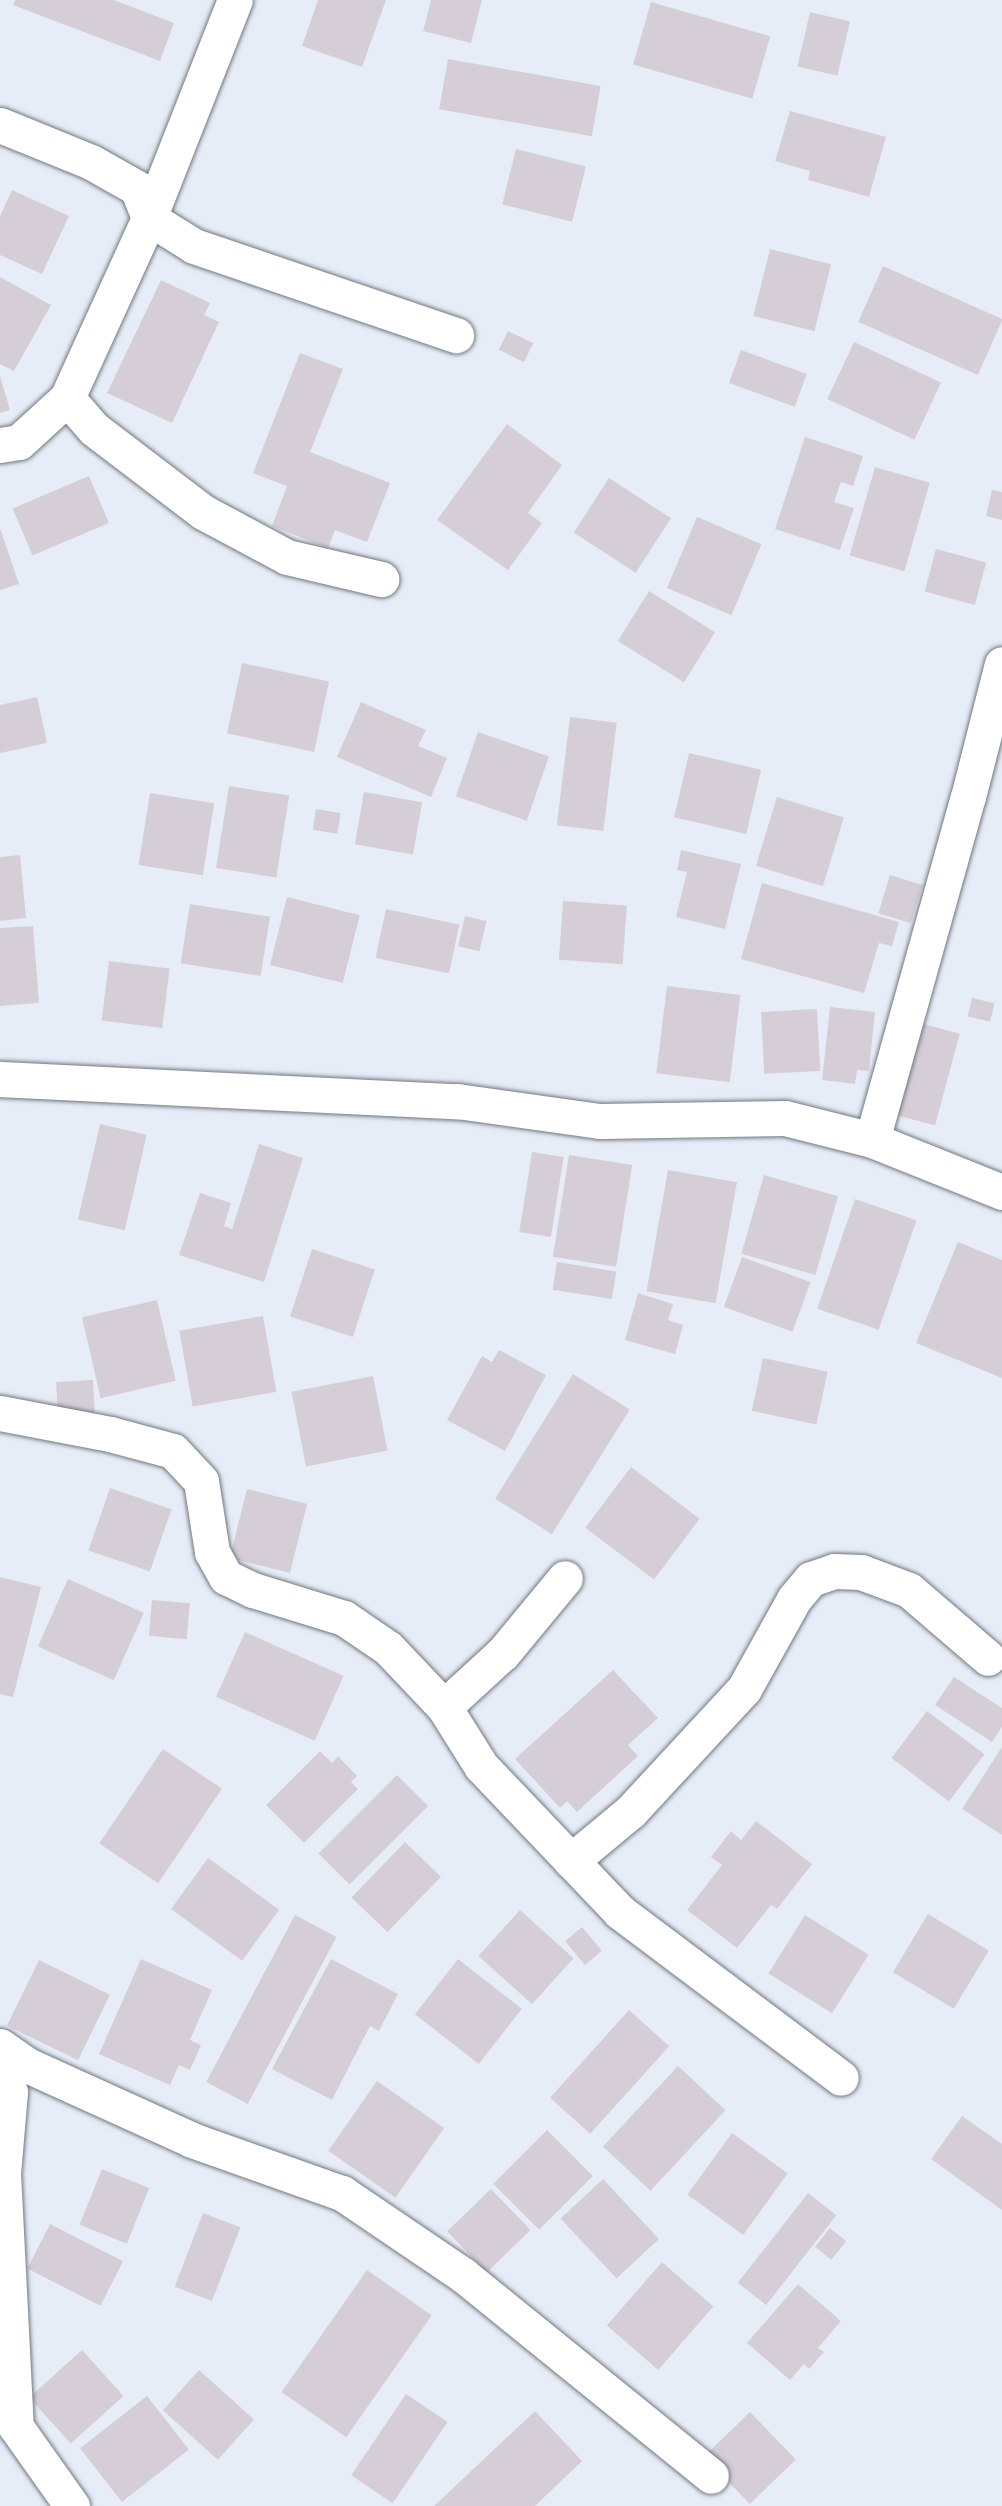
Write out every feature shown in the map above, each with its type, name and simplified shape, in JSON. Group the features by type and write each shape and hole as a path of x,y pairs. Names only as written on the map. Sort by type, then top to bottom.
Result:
{"street":[{"path":"0,445 19,442 67,398 149,218 235,0"},
{"path":"0,125 91,162 137,188 149,218 194,246 456,335"},
{"path":"67,398 94,429 203,512 287,557 381,579"},
{"path":"872,1140 1002,664"},
{"path":"0,1079 457,1101 600,1121 785,1118 872,1140 1002,1192"},
{"path":"0,1413 110,1434 173,1451 201,1481 212,1552 226,1577 253,1590 344,1618 388,1648 444,1707 481,1766 620,1912 841,2078"},
{"path":"571,1861 631,1811 744,1689 794,1599 811,1579 834,1572 861,1572 909,1590 988,1658"},
{"path":"444,1707 503,1653 565,1578"},
{"path":"0,2046 27,2065 192,2140 342,2193 463,2275 712,2476"},
{"path":"0,2067 10,2092 2,2173 16,2427 72,2506"}],"building":[{"path":"15,0 114,0 174,23 160,61 13,5"},
{"path":"318,0 386,0 362,67 302,46"},
{"path":"431,0 482,0 471,43 423,31"},
{"path":"651,2 770,36 752,99 633,64"},
{"path":"810,12 850,21 837,76 797,67"},
{"path":"448,59 601,86 592,136 439,109"},
{"path":"790,111 886,137 869,197 808,180 810,171 775,161"},
{"path":"516,149 586,166 572,222 502,204"},
{"path":"12,190 69,216 42,274 0,255 0,216"},
{"path":"770,249 831,264 814,331 753,316"},
{"path":"883,266 1002,319 978,375 858,322"},
{"path":"0,277 51,305 14,371 0,364"},
{"path":"161,280 210,303 204,315 219,322 172,423 107,393"},
{"path":"508,331 533,343 524,362 499,350"},
{"path":"854,342 941,383 914,440 827,399"},
{"path":"741,350 807,374 795,407 729,383"},
{"path":"300,353 343,369 310,452 390,483 367,542 335,530 328,548 272,526 287,486 253,473"},
{"path":"0,376 10,410 0,413"},
{"path":"507,424 562,465 528,513 542,523 508,570 437,520"},
{"path":"805,437 863,456 853,486 841,482 834,502 854,508 840,550 775,529"},
{"path":"875,467 930,483 904,571 850,555"},
{"path":"89,476 109,523 33,555 13,508"},
{"path":"609,478 671,518 636,573 574,533"},
{"path":"992,490 1002,492 1002,520 986,516"},
{"path":"697,517 761,544 731,615 667,588"},
{"path":"0,528 19,584 0,590"},
{"path":"936,549 986,562 975,605 925,592"},
{"path":"649,591 715,632 684,682 618,641"},
{"path":"242,663 329,682 314,752 227,733"},
{"path":"37,697 47,743 0,753 0,705"},
{"path":"361,702 426,730 418,746 447,758 431,797 337,757"},
{"path":"570,717 617,723 603,831 557,825"},
{"path":"478,732 549,756 527,821 456,796"},
{"path":"689,753 761,770 746,834 674,817"},
{"path":"229,786 289,796 276,878 216,868"},
{"path":"364,792 422,802 413,854 355,844"},
{"path":"150,793 214,803 203,875 139,865"},
{"path":"777,797 844,817 823,886 756,866"},
{"path":"316,809 341,813 337,834 313,830"},
{"path":"681,850 741,864 725,929 676,917 687,872 677,870"},
{"path":"20,855 26,918 0,921 0,857"},
{"path":"890,875 923,885 911,923 878,913"},
{"path":"762,883 899,922 892,946 879,943 864,993 741,959"},
{"path":"287,897 360,915 343,983 270,965"},
{"path":"563,901 627,905 623,964 559,960"},
{"path":"190,904 270,917 261,976 181,963"},
{"path":"386,909 459,925 449,974 376,958"},
{"path":"465,916 486,921 479,951 458,946"},
{"path":"33,926 39,1003 0,1006 0,928"},
{"path":"109,961 170,968 162,1028 102,1021"},
{"path":"667,986 740,995 730,1082 656,1073"},
{"path":"972,998 994,1003 990,1022 968,1017"},
{"path":"830,1007 875,1012 869,1071 857,1070 855,1084 822,1080"},
{"path":"817,1009 820,1071 764,1074 761,1012"},
{"path":"923,1024 960,1034 935,1126 898,1116"},
{"path":"100,1124 147,1135 125,1230 78,1219"},
{"path":"259,1144 303,1158 264,1282 179,1255 200,1193 231,1203 224,1226 232,1229"},
{"path":"532,1152 564,1157 551,1237 519,1232"},
{"path":"569,1155 632,1165 616,1267 553,1257"},
{"path":"668,1170 737,1182 716,1303 647,1291"},
{"path":"764,1175 838,1196 815,1275 741,1254"},
{"path":"855,1199 916,1220 879,1330 817,1309"},
{"path":"958,1242 1002,1260 1002,1378 916,1343"},
{"path":"312,1249 375,1269 353,1337 290,1317"},
{"path":"742,1257 811,1282 792,1332 724,1307"},
{"path":"557,1262 616,1271 612,1299 553,1290"},
{"path":"638,1293 673,1304 668,1320 683,1325 675,1354 625,1340"},
{"path":"157,1300 176,1381 101,1398 82,1317"},
{"path":"263,1316 276,1392 193,1407 179,1331"},
{"path":"499,1350 546,1375 505,1451 447,1420 482,1356 492,1362"},
{"path":"763,1358 828,1372 816,1425 752,1411"},
{"path":"573,1374 630,1410 552,1534 495,1499"},
{"path":"373,1376 388,1451 306,1466 292,1392"},
{"path":"93,1380 95,1414 58,1416 56,1382"},
{"path":"631,1467 700,1519 654,1579 585,1528"},
{"path":"110,1488 171,1509 150,1572 89,1550"},
{"path":"247,1489 307,1504 290,1573 230,1558"},
{"path":"0,1577 41,1587 13,1697 0,1694"},
{"path":"68,1579 144,1613 114,1680 38,1647"},
{"path":"152,1600 190,1603 187,1639 149,1636"},
{"path":"245,1632 344,1676 315,1741 216,1697"},
{"path":"613,1670 658,1718 628,1745 638,1756 577,1812 567,1801 560,1808 515,1759"},
{"path":"954,1677 1002,1708 1002,1727 992,1742 935,1705"},
{"path":"927,1711 985,1754 949,1801 891,1758"},
{"path":"1002,1747 1002,1835 962,1809"},
{"path":"163,1749 222,1789 158,1883 99,1844"},
{"path":"320,1751 332,1763 338,1756 357,1776 351,1782 358,1789 304,1843 266,1805"},
{"path":"397,1775 428,1806 350,1885 319,1853"},
{"path":"756,1821 812,1864 777,1909 771,1905 737,1948 687,1910 722,1865 711,1857 731,1831 741,1840"},
{"path":"405,1842 441,1877 387,1932 352,1897"},
{"path":"208,1858 279,1910 242,1961 171,1909"},
{"path":"520,1910 574,1958 532,2004 479,1956"},
{"path":"928,1914 989,1951 954,2009 893,1972"},
{"path":"295,1915 336,1937 248,2104 206,2082"},
{"path":"805,1915 869,1955 832,2013 768,1974"},
{"path":"582,1927 602,1951 585,1965 565,1941"},
{"path":"141,1959 212,1990 190,2040 201,2045 190,2070 179,2065 170,2085 99,2054"},
{"path":"331,1959 398,1994 379,2031 370,2026 332,2100 272,2069"},
{"path":"458,1959 522,2009 479,2064 415,2014"},
{"path":"39,1960 110,1995 78,2060 7,2026"},
{"path":"629,2010 669,2046 590,2134 550,2098"},
{"path":"678,2066 726,2110 651,2191 603,2146"},
{"path":"377,2081 444,2128 395,2198 328,2151"},
{"path":"962,2116 1002,2144 1002,2210 931,2159"},
{"path":"547,2130 593,2176 539,2230 493,2184"},
{"path":"732,2133 788,2174 743,2235 687,2194"},
{"path":"102,2169 149,2188 127,2244 80,2225"},
{"path":"603,2179 659,2239 617,2279 561,2219"},
{"path":"491,2189 531,2230 487,2272 447,2231"},
{"path":"808,2193 836,2215 766,2305 738,2283"},
{"path":"203,2213 240,2227 212,2301 175,2287"},
{"path":"50,2224 123,2261 100,2306 27,2269"},
{"path":"830,2228 846,2241 831,2260 815,2247"},
{"path":"662,2262 713,2307 658,2370 607,2325"},
{"path":"367,2270 432,2315 346,2437 282,2392"},
{"path":"798,2284 841,2321 818,2348 824,2352 809,2369 804,2364 790,2380 747,2343"},
{"path":"82,2350 123,2396 71,2444 29,2398"},
{"path":"199,2370 254,2420 218,2460 163,2410"},
{"path":"406,2394 447,2422 393,2503 351,2475"},
{"path":"147,2396 189,2450 122,2502 80,2448"},
{"path":"535,2411 582,2461 535,2506 434,2506"},
{"path":"750,2412 796,2459 750,2504 704,2456"}]}
